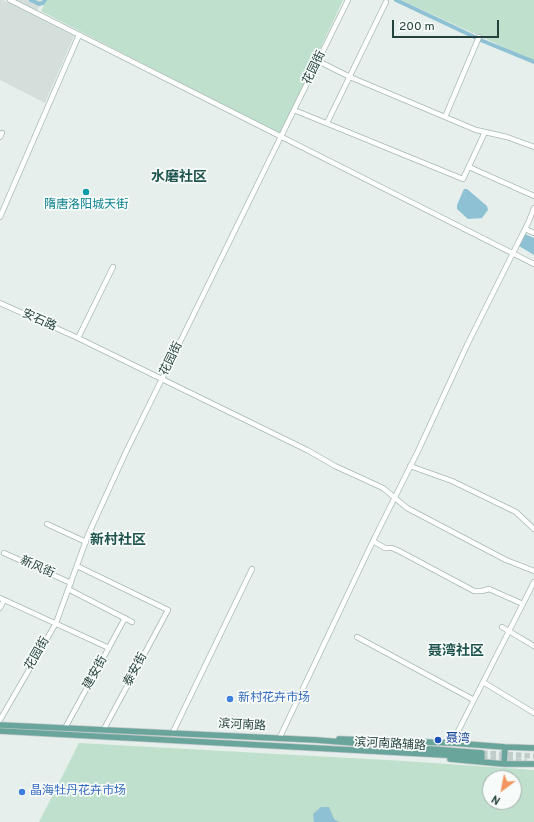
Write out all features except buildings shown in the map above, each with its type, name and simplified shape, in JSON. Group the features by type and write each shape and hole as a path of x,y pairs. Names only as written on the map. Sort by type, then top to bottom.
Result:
{"main road":[{"name":"滨河南路","path":"0,725 316,740 482,755 316,749 0,731"},
{"path":"144,732 144,739"},
{"name":"滨河南路辅路","path":"316,740 350,739 534,748"},
{"path":"504,764 505,747"},
{"name":"滨河南路辅路","path":"316,749 350,754 504,764 534,764"}],"street":[{"path":"10,0 534,264"},
{"name":"花园街","path":"0,720 56,623 86,542 125,454 348,0"},
{"path":"327,123 386,2"},
{"path":"0,217 79,35"},
{"path":"445,117 479,37"},
{"path":"318,61 350,77 476,130 507,137 534,147"},
{"path":"294,110 464,179 485,132"},
{"path":"469,167 534,196"},
{"path":"279,739 534,208"},
{"path":"525,229 534,233"},
{"path":"78,338 113,267"},
{"name":"安石路","path":"0,303 78,338 307,450 335,466 383,488 407,508 506,560 534,571"},
{"path":"410,466 452,481 516,512 534,529"},
{"path":"47,524 86,542"},
{"path":"373,541 385,548 392,548 399,551 474,591 489,589 523,604"},
{"name":"新风街","path":"4,553 71,582"},
{"name":"泰安街","path":"77,566 168,610 104,729"},
{"path":"172,734 252,569"},
{"path":"452,743 534,582"},
{"path":"68,589 132,622"},
{"path":"0,608 2,599 109,648"},
{"name":"建安街","path":"66,728 125,618"},
{"path":"502,627 534,646"},
{"path":"357,637 474,700"},
{"path":"483,682 534,713"}],"shaded area":[{"path":"0,0 3,0 74,36 45,103 0,80"},
{"path":"16,0 42,0 37,11"}],"green space":[{"path":"47,0 343,0 280,135 41,11"},
{"path":"401,0 534,0 534,61"},
{"path":"79,743 404,761 534,770 534,822 39,822"}],"water":[{"path":"464,189 467,189 487,206 488,210 482,218 468,219 457,209 457,205"},
{"path":"525,234 534,238 534,255 519,246"},
{"path":"321,807 329,807 334,819 339,822 314,822 313,814"}],"waterway":[{"path":"31,0 39,4 43,3 45,0"},
{"path":"396,0 483,41 534,62"}],"tunnel":[{"path":"482,753 534,756"},
{"path":"482,757 527,762"}],"place":[{"name":"隋唐洛阳城天街","path":"86,192"},
{"name":"新村花卉市场","path":"230,699"},
{"name":"聂湾","path":"438,740"},
{"name":"晶海牡丹花卉市场","path":"22,792"}],"district":[{"name":"水磨社区","path":"179,178"},
{"name":"新村社区","path":"118,541"},
{"name":"聂湾社区","path":"456,652"}]}
